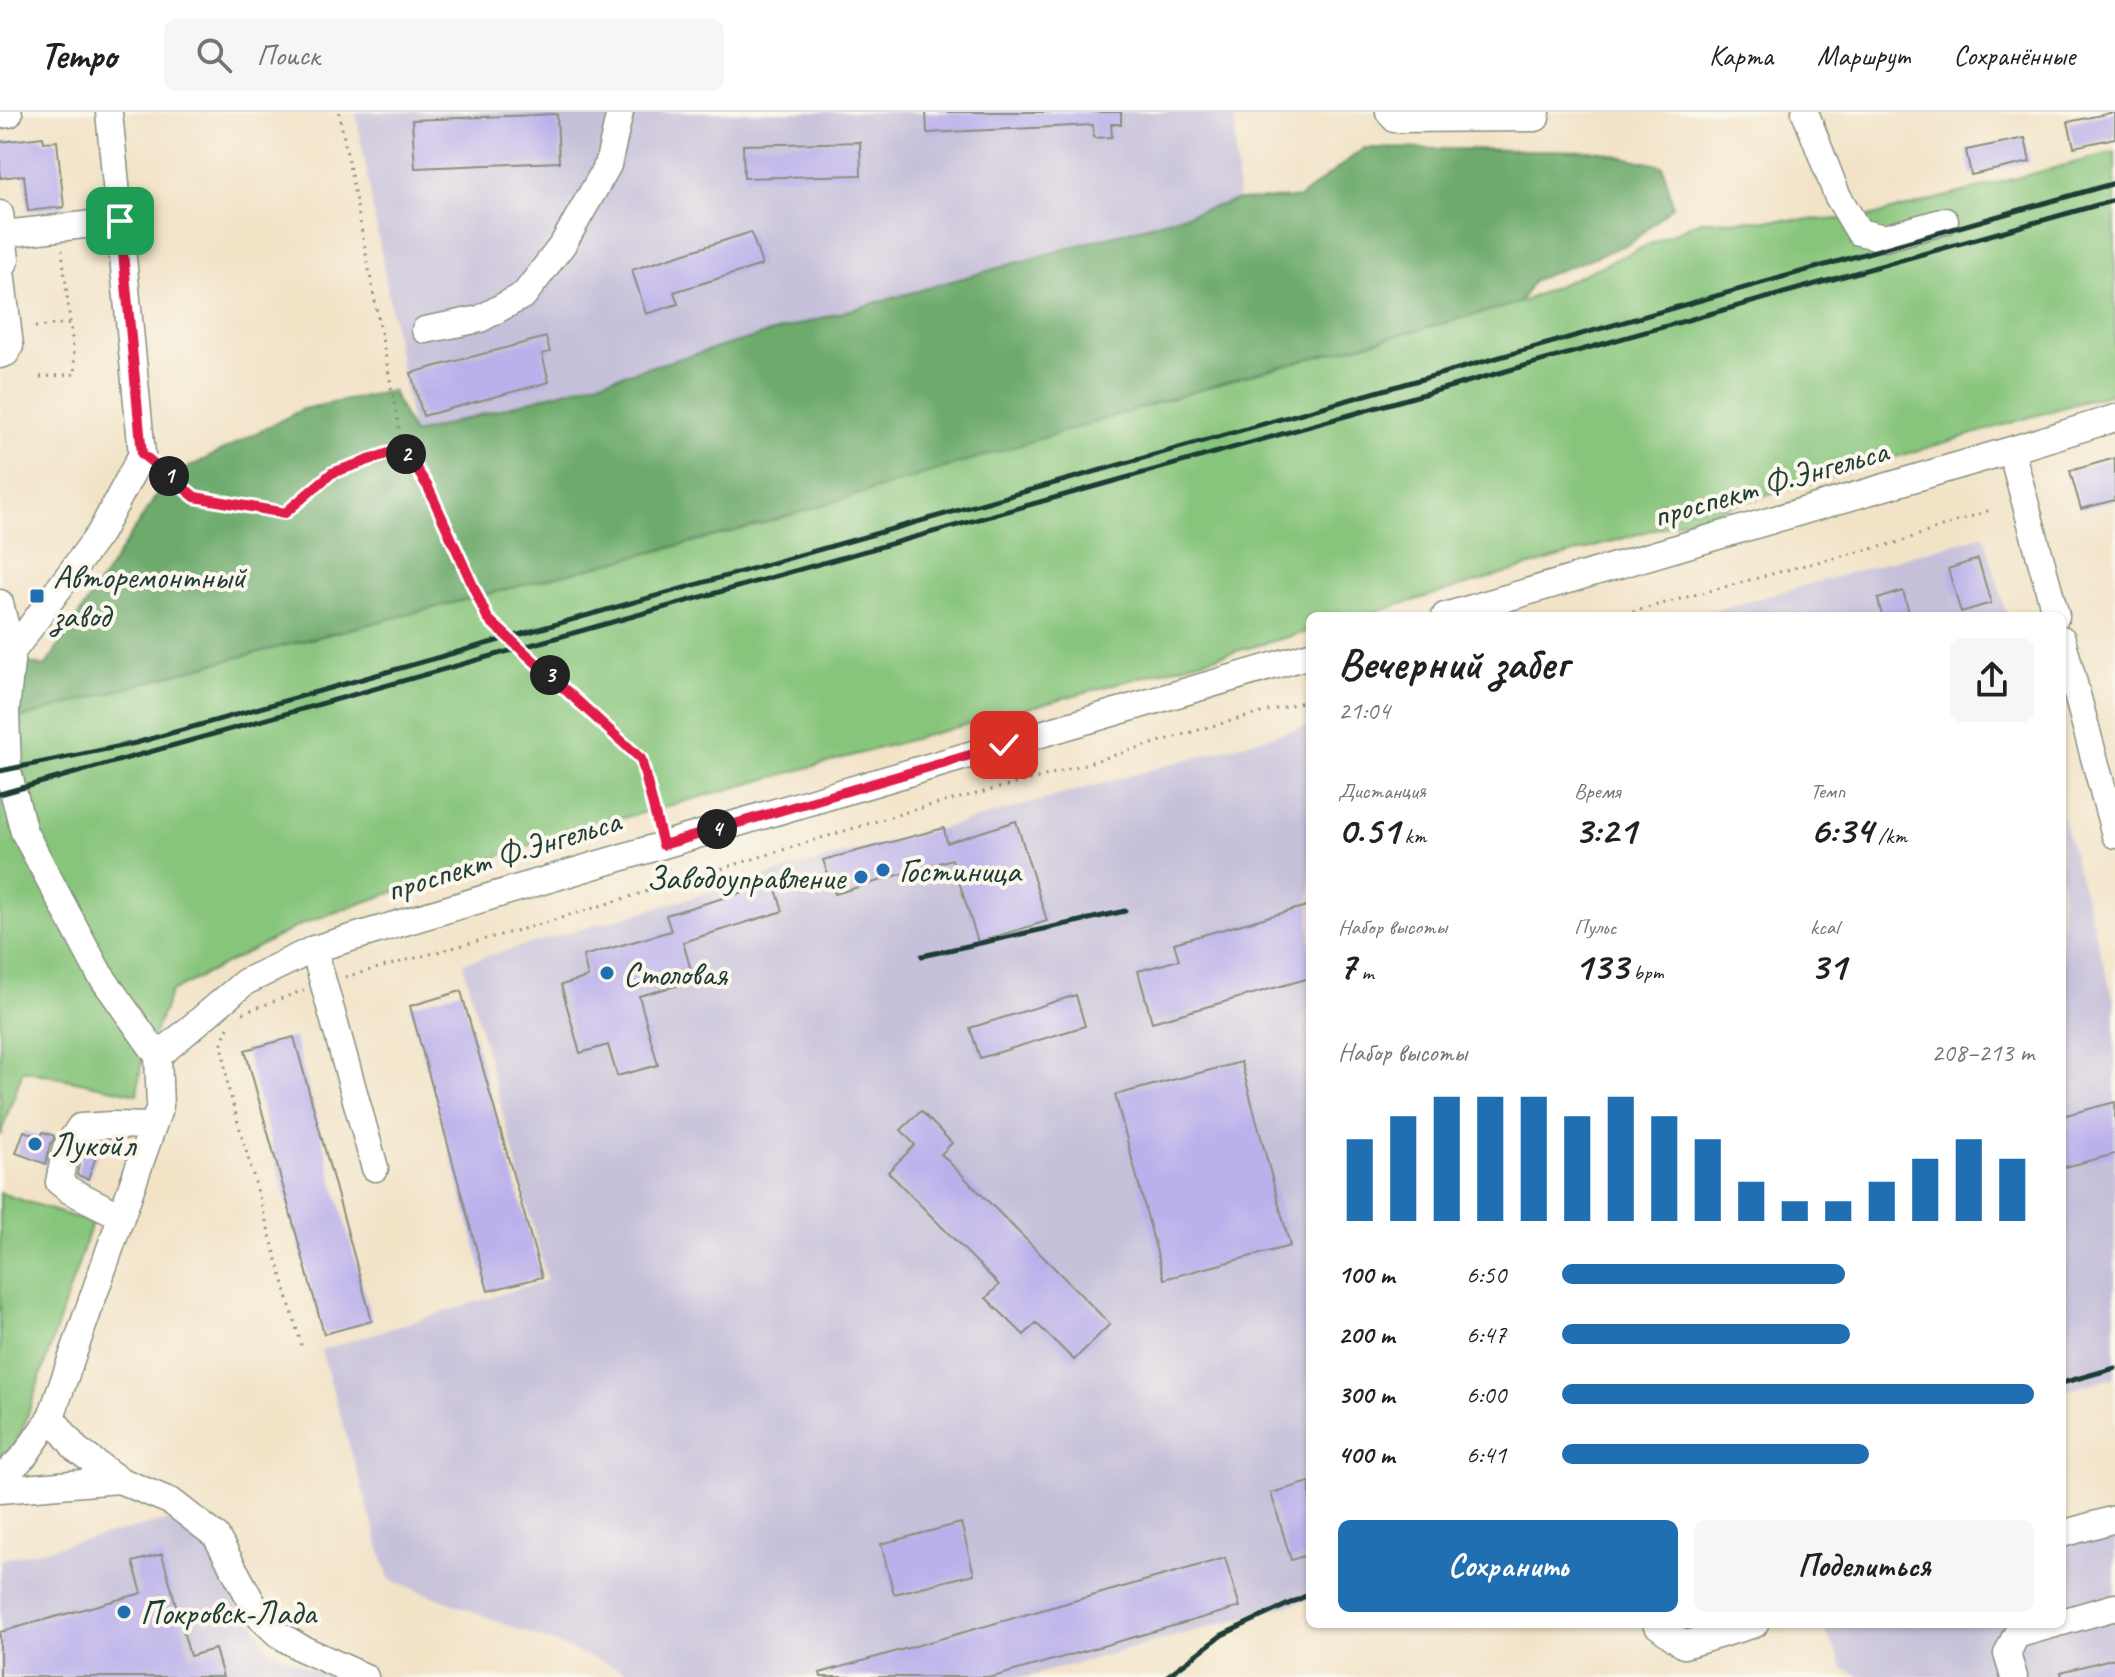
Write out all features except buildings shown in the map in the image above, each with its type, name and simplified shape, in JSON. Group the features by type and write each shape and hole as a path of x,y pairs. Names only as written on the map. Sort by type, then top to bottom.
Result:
{"street":[{"path":"12,652 100,533 142,454 109,112"},
{"path":"425,330 480,319 524,295 563,244 608,165 620,112"},
{"path":"1805,112 1837,195 1859,232 1884,238 1945,221"},
{"path":"1392,115 1536,115"},
{"path":"0,355 6,353 10,346 1,271 6,259 2,224 60,228 120,221"},
{"name":"проспект Ф.Энгельса","path":"1459,612 2115,418"},
{"path":"2011,450 2055,612"},
{"path":"0,603 12,652 6,711 8,771 24,832 99,973 158,1056 160,1106 51,1417 25,1455 0,1480"},
{"path":"2066,654 2115,835"},
{"name":"проспект Ф.Энгельса","path":"158,1056 245,982 314,949 1306,656"},
{"path":"314,949 375,1168"},
{"path":"121,1216 59,1182 66,1148 80,1127 153,1126"},
{"path":"51,1417 76,1449 119,1480 172,1502 216,1536 260,1617 278,1634 365,1677"},
{"path":"0,1490 119,1480"},
{"path":"2066,1533 2115,1519"},
{"path":"2066,1621 2115,1607"},
{"path":"1661,1628 1684,1645 1741,1628"},
{"path":"2014,1677 2007,1654 2016,1635 2041,1628"}],"path":[{"path":"339,112 403,448 428,487 488,619 641,759 670,884"},
{"path":"40,377 76,374 60,228"},
{"path":"35,327 71,323"},
{"path":"142,454 195,497 285,513 332,473 403,448"},
{"path":"1632,612 1896,543 1993,509"},
{"path":"302,1348 228,1087 222,1042 232,1017 324,983 541,924 913,810 1038,778 1306,701"}],"shaded area":[{"path":"356,112 1234,112 1238,200 413,434"},
{"path":"1984,535 2006,612 1710,612"},
{"path":"1306,726 1306,1600 1027,1677 641,1677 389,1579 321,1350 547,1280 463,963"},
{"path":"2066,828 2115,1004 2115,1377 2066,1391"},
{"path":"169,1520 211,1544 268,1649 328,1677 0,1677 0,1560"},
{"path":"2115,1529 2115,1677 1862,1677 1844,1669 1824,1628 2066,1628 2066,1545"}],"green space":[{"path":"1364,148 1598,151 1663,166 1673,206 1631,243 1534,280 1519,303 1255,373 751,527 196,668 0,724 2,656 45,667 168,478 303,409 392,391 413,434 1238,200 1299,198"},
{"path":"2115,152 2115,392 1375,612 1306,612 1306,632 557,836 304,923 171,992 141,1065 137,1094 23,1070 0,1136 0,724 196,668 751,527 1255,373 1519,303 1701,221 1861,219"},
{"path":"0,1193 92,1223 18,1443 0,1456"}],"railway":[{"path":"0,771 136,743 2115,183"},
{"path":"0,794 2115,200"},
{"path":"922,956 1125,911"},
{"path":"2066,1382 2115,1368"},
{"path":"1166,1677 1222,1635 1306,1596"}],"place":[{"name":"Авторемонтный завод","path":"37,596"},
{"name":"Гостиница","path":"883,870"},
{"name":"Заводоуправление","path":"861,877"},
{"name":"Столовая","path":"607,973"},
{"name":"Лукойл","path":"35,1144"},
{"name":"Покровск-Лада","path":"124,1612"}],"route":[{"path":"120,221 142,454 195,497 285,513 332,473 403,448 428,487 488,619 641,759 663,845 1004,745"}]}
